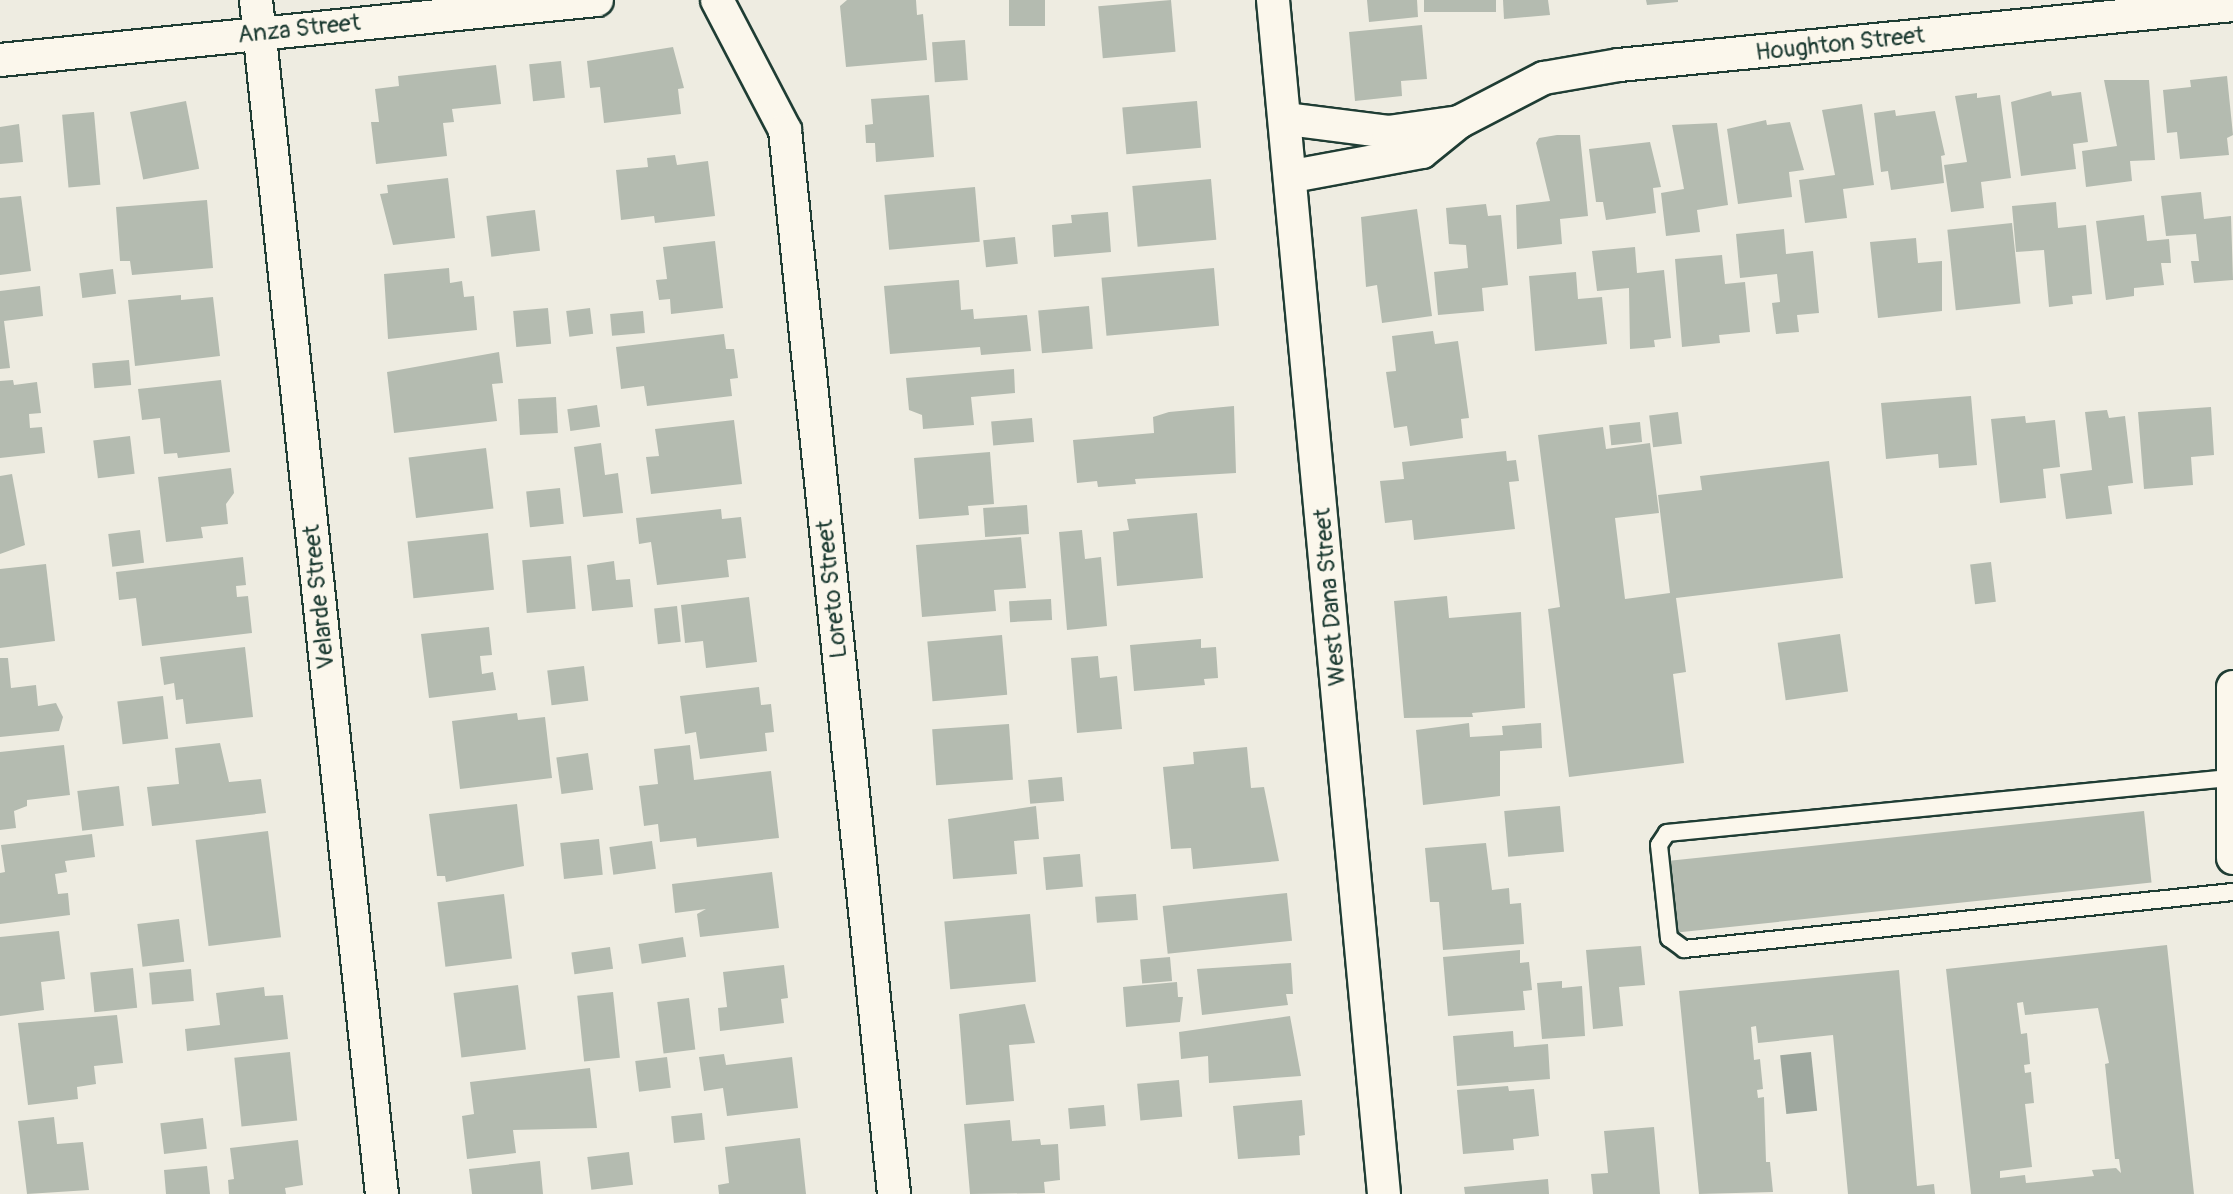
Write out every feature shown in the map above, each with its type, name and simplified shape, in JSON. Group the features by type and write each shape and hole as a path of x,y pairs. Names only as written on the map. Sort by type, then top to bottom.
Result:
{"street":[{"name":"Velarde Street","path":"256,0 382,1194"},
{"name":"Anza Street","path":"0,60 597,0"},
{"name":"Loreto Street","path":"717,0 785,130 894,1194"},
{"name":"West Dana Street","path":"1273,0 1293,176 1384,1194"},
{"name":"Houghton Street","path":"1293,176 1422,152 1459,122 1544,78 1619,65 2233,5"},
{"name":"Houghton Street","path":"1287,119 1388,132 1459,122"},
{"path":"2233,687 2229,778 2233,858"}],"lane":[{"path":"2229,778 1667,833 1659,845 1669,938 1684,949 2233,892"}],"shaded area":[{"path":"1811,1052 1817,1111 1786,1114 1780,1055"}],"building":[{"path":"847,0 916,0 917,15 923,14 927,60 846,67 840,6"},
{"path":"1009,0 1045,0 1045,26 1009,26"},
{"path":"1171,0 1176,52 1103,58 1098,6"},
{"path":"1367,0 1417,0 1418,17 1369,22"},
{"path":"1424,0 1496,0 1496,12 1424,12"},
{"path":"1503,0 1548,0 1550,15 1504,19"},
{"path":"1646,0 1678,0 1678,2 1647,5"},
{"path":"1422,25 1427,79 1401,81 1402,96 1355,101 1349,32"},
{"path":"965,40 968,80 935,82 932,42"},
{"path":"673,47 684,88 678,89 681,114 604,123 600,87 590,88 587,61"},
{"path":"561,61 565,98 533,101 529,64"},
{"path":"496,65 501,104 452,109 454,122 443,123 447,156 376,164 371,122 379,122 375,89 399,86 398,76"},
{"path":"2227,76 2233,135 2227,138 2229,155 2180,159 2177,132 2167,133 2163,90 2191,87 2190,80"},
{"path":"2104,80 2149,80 2155,160 2130,161 2132,181 2086,187 2082,151 2117,146"},
{"path":"2051,91 2052,96 2081,92 2088,142 2073,144 2076,169 2021,176 2011,102"},
{"path":"1977,93 1977,98 2000,95 2011,178 1981,182 1984,208 1951,212 1944,165 1967,162 1955,96"},
{"path":"929,95 934,157 876,162 875,143 866,143 865,125 873,124 871,99"},
{"path":"186,101 199,169 143,180 130,112"},
{"path":"1197,101 1201,148 1126,154 1122,108"},
{"path":"1862,104 1874,185 1843,189 1847,218 1805,223 1799,180 1835,175 1822,110"},
{"path":"1895,110 1896,116 1935,111 1945,155 1941,156 1944,183 1891,190 1888,171 1881,172 1874,113"},
{"path":"94,112 100,185 68,188 62,115"},
{"path":"1766,120 1767,125 1790,122 1804,170 1789,172 1792,197 1738,204 1727,129"},
{"path":"1717,123 1728,205 1697,210 1700,232 1666,236 1661,193 1684,189 1672,125"},
{"path":"19,124 23,162 0,164 0,127"},
{"path":"1580,135 1588,216 1560,219 1562,244 1517,249 1516,205 1550,201 1536,143 1539,138"},
{"path":"1650,142 1661,187 1653,188 1656,213 1606,220 1603,202 1596,202 1589,149"},
{"path":"675,155 677,165 708,161 715,216 655,223 654,216 621,220 616,170 648,167 647,158"},
{"path":"448,178 455,238 393,245 380,194 388,193 387,185"},
{"path":"1211,179 1216,240 1138,247 1132,186"},
{"path":"975,187 980,242 889,250 884,195"},
{"path":"2201,192 2204,219 2231,216 2233,280 2194,283 2191,261 2199,261 2196,234 2166,236 2161,196"},
{"path":"21,196 31,271 0,275 0,198"},
{"path":"207,200 213,268 132,275 130,261 120,261 116,207"},
{"path":"2056,202 2058,228 2086,225 2092,294 2072,296 2073,304 2049,307 2044,250 2016,252 2012,206"},
{"path":"1486,204 1488,216 1501,215 1508,285 1482,288 1484,311 1438,315 1434,272 1468,268 1466,245 1449,244 1446,208"},
{"path":"1417,209 1432,316 1382,323 1377,285 1366,287 1361,217"},
{"path":"535,210 540,251 491,257 486,216"},
{"path":"1108,212 1111,252 1054,257 1052,225 1072,223 1071,215"},
{"path":"2144,215 2147,241 2169,239 2171,263 2161,263 2164,285 2134,288 2134,296 2106,300 2096,221"},
{"path":"2012,223 2020,304 1956,310 1947,230"},
{"path":"1784,229 1786,254 1813,251 1819,313 1797,315 1799,332 1776,334 1772,303 1780,302 1777,274 1740,278 1736,234"},
{"path":"1015,237 1018,264 986,267 983,240"},
{"path":"1916,238 1918,263 1942,261 1942,311 1878,318 1870,242"},
{"path":"715,241 723,308 671,314 670,299 659,300 656,280 667,279 663,247"},
{"path":"1635,247 1637,273 1664,270 1671,338 1654,340 1655,347 1630,349 1629,288 1597,291 1592,251"},
{"path":"1722,255 1725,284 1745,282 1750,332 1719,335 1720,343 1682,347 1675,259"},
{"path":"449,268 450,283 462,281 464,297 474,296 477,330 388,339 384,274"},
{"path":"1214,268 1219,326 1106,336 1101,278"},
{"path":"113,269 116,294 82,298 79,273"},
{"path":"1576,272 1578,299 1602,297 1607,344 1535,351 1529,276"},
{"path":"959,280 961,310 973,309 974,319 1027,315 1031,351 981,355 980,347 890,354 884,286"},
{"path":"40,286 43,316 4,321 10,368 0,369 0,291"},
{"path":"181,295 181,300 213,297 220,356 135,366 128,300"},
{"path":"1089,306 1093,349 1042,353 1038,310"},
{"path":"548,308 551,344 516,347 513,311"},
{"path":"590,308 593,334 569,337 566,311"},
{"path":"643,311 645,333 612,336 610,314"},
{"path":"1433,331 1435,344 1458,341 1469,418 1461,419 1463,438 1410,446 1407,426 1394,428 1386,372 1396,371 1392,336"},
{"path":"724,334 726,349 734,349 738,378 730,379 732,396 647,406 644,386 621,389 616,347"},
{"path":"499,352 503,383 492,384 497,421 394,433 387,372"},
{"path":"129,360 131,385 94,388 92,363"},
{"path":"1014,369 1015,393 971,397 974,425 923,429 922,415 909,410 906,378"},
{"path":"13,380 14,385 37,382 41,413 29,414 30,428 42,427 45,453 0,458 0,381"},
{"path":"221,380 230,452 178,458 177,453 164,454 160,418 142,420 138,389"},
{"path":"1971,396 1977,465 1939,468 1938,454 1886,459 1881,403"},
{"path":"556,397 558,433 520,435 518,399"},
{"path":"597,405 600,427 570,431 567,409"},
{"path":"1234,406 1236,473 1135,479 1136,484 1098,487 1097,481 1077,483 1073,440 1154,433 1153,417 1169,412"},
{"path":"2211,407 2214,455 2191,457 2193,485 2144,489 2138,412"},
{"path":"2107,410 2109,418 2125,416 2133,483 2108,486 2112,514 2066,519 2060,474 2092,470 2085,412"},
{"path":"1678,412 1682,444 1653,447 1649,416"},
{"path":"2025,416 2026,423 2055,420 2060,467 2043,469 2046,498 2000,503 1991,419"},
{"path":"1032,418 1034,442 993,445 991,422"},
{"path":"734,420 742,484 651,494 646,457 659,456 655,429"},
{"path":"1640,422 1642,442 1611,445 1609,425"},
{"path":"1603,427 1606,449 1650,443 1659,513 1615,518 1625,599 1670,593 1658,495 1702,490 1700,476 1829,461 1843,578 1676,598 1686,672 1673,674 1684,763 1569,777 1548,609 1560,607 1538,435"},
{"path":"130,436 135,474 98,478 93,441"},
{"path":"601,443 605,475 618,473 623,513 583,517 574,447"},
{"path":"486,448 493,509 416,518 409,458"},
{"path":"1506,451 1507,461 1516,460 1519,481 1509,482 1515,529 1414,540 1412,520 1385,523 1380,481 1404,479 1402,462"},
{"path":"990,452 994,504 968,506 969,515 919,519 914,458"},
{"path":"231,468 234,493 226,504 228,524 201,527 203,538 166,542 158,477"},
{"path":"12,474 25,545 0,554 0,476"},
{"path":"560,488 564,524 530,527 526,492"},
{"path":"1027,505 1029,534 985,537 983,508"},
{"path":"721,509 722,519 741,517 746,558 727,560 729,577 657,585 651,542 639,544 636,518"},
{"path":"1197,513 1203,578 1117,586 1113,532 1129,530 1127,519"},
{"path":"140,530 144,563 112,567 108,534"},
{"path":"1082,530 1085,559 1101,557 1107,626 1067,630 1059,532"},
{"path":"488,533 494,590 413,598 407,541"},
{"path":"1021,537 1026,588 994,590 996,611 922,617 916,545"},
{"path":"571,556 576,609 527,613 522,560"},
{"path":"243,557 246,585 236,586 237,597 248,596 252,633 142,646 136,598 119,600 116,572"},
{"path":"614,561 616,580 630,579 633,607 592,611 587,565"},
{"path":"1991,562 1996,602 1975,604 1970,565"},
{"path":"46,564 55,641 0,648 0,569"},
{"path":"1447,596 1449,618 1521,612 1525,708 1472,713 1473,717 1404,718 1394,601"},
{"path":"749,597 757,662 706,668 703,641 685,643 681,605"},
{"path":"1051,599 1052,620 1010,622 1009,601"},
{"path":"677,606 681,642 658,644 654,608"},
{"path":"489,627 492,655 480,656 482,674 493,672 496,690 429,698 421,634"},
{"path":"1840,634 1848,691 1786,700 1778,643"},
{"path":"1002,635 1007,695 933,701 927,642"},
{"path":"1201,639 1201,648 1216,647 1218,678 1204,679 1205,685 1134,691 1130,645"},
{"path":"245,647 253,717 186,724 183,699 176,700 174,683 164,685 160,657"},
{"path":"1098,656 1100,678 1117,676 1122,729 1077,733 1071,658"},
{"path":"0,658 8,658 11,688 36,685 38,706 56,703 63,717 59,731 0,737"},
{"path":"584,666 588,701 552,705 547,671"},
{"path":"759,687 761,705 771,704 774,732 765,733 767,751 700,759 696,732 685,734 680,696"},
{"path":"163,696 168,739 123,744 117,702"},
{"path":"517,713 518,720 545,717 552,778 460,789 452,721"},
{"path":"1469,723 1470,737 1503,735 1502,726 1541,723 1542,748 1500,751 1500,796 1423,805 1416,730"},
{"path":"1009,724 1013,780 936,785 932,729"},
{"path":"220,743 229,782 261,779 266,813 152,826 147,787 179,784 175,748"},
{"path":"64,745 70,795 27,800 27,806 14,811 16,828 0,830 0,752"},
{"path":"690,745 694,780 771,771 779,838 697,847 696,838 660,842 658,824 644,826 639,786 658,784 654,749"},
{"path":"1247,747 1251,788 1264,787 1279,861 1193,869 1191,848 1171,849 1163,767 1194,764 1193,752"},
{"path":"588,753 593,790 561,794 556,757"},
{"path":"1062,777 1064,801 1030,804 1028,780"},
{"path":"119,786 124,826 82,831 77,791"},
{"path":"517,804 524,866 446,882 445,876 437,876 429,814"},
{"path":"1036,806 1039,839 1014,841 1017,874 953,879 948,819"},
{"path":"1560,806 1564,852 1508,857 1504,811"},
{"path":"2144,811 2152,883 1677,932 1670,861"},
{"path":"268,831 281,937 209,946 196,840"},
{"path":"92,834 95,857 65,861 67,872 55,874 58,894 68,893 70,915 0,924 0,873 5,872 1,845"},
{"path":"599,839 603,875 564,879 560,843"},
{"path":"652,841 656,869 613,875 609,847"},
{"path":"1486,843 1492,890 1509,888 1510,904 1521,903 1524,944 1443,950 1439,902 1430,902 1425,848"},
{"path":"1080,854 1083,887 1046,890 1043,857"},
{"path":"772,872 779,928 700,937 697,914 706,909 675,913 672,884"},
{"path":"1287,893 1292,941 1168,954 1163,906"},
{"path":"504,894 512,959 445,967 437,902"},
{"path":"1136,894 1138,920 1097,923 1095,897"},
{"path":"1030,914 1036,982 950,989 944,921"},
{"path":"179,919 184,962 143,967 137,924"},
{"path":"59,931 65,979 41,982 44,1010 0,1016 0,937"},
{"path":"683,937 686,957 642,964 639,944"},
{"path":"2167,945 2194,1194 1971,1194 1946,969","holes":["2023,1002 2025,1015 2098,1008 2109,1063 2105,1064 2115,1159 2119,1159 2121,1173 2116,1168 2092,1170 2094,1176 2026,1183 2025,1175 2000,1178 2000,1171 2032,1167 2025,1104 2034,1103 2031,1072 2025,1073 2024,1065 2030,1064 2027,1033 2021,1034 2017,1003"]},
{"path":"1641,946 1645,985 1619,987 1623,1026 1593,1029 1586,950"},
{"path":"610,947 613,969 574,974 571,952"},
{"path":"1520,950 1520,963 1529,962 1532,990 1523,991 1525,1010 1448,1016 1443,957"},
{"path":"1170,957 1172,981 1142,984 1140,960"},
{"path":"1291,963 1293,994 1286,994 1288,1005 1202,1015 1197,969"},
{"path":"784,965 788,998 781,999 784,1023 720,1031 718,1008 727,1007 723,972"},
{"path":"133,968 137,1008 94,1012 90,972"},
{"path":"191,969 194,1001 152,1005 149,973"},
{"path":"1899,970 1917,1186 1934,1184 1935,1194 1848,1194 1833,1035 1758,1043 1756,1026 1751,1027 1754,1060 1760,1059 1763,1089 1757,1090 1758,1098 1764,1097 1766,1162 1770,1162 1773,1192 1699,1194 1679,991"},
{"path":"1562,981 1562,988 1582,986 1585,1036 1542,1039 1537,983"},
{"path":"1177,982 1178,997 1183,997 1180,1022 1126,1027 1123,987"},
{"path":"518,985 526,1050 461,1057 453,993"},
{"path":"264,987 265,996 283,995 288,1039 187,1051 185,1029 220,1025 216,993"},
{"path":"613,992 620,1058 584,1061 577,996"},
{"path":"689,998 695,1050 664,1054 657,1002"},
{"path":"1025,1004 1035,1043 1009,1045 1014,1101 966,1105 959,1014"},
{"path":"117,1015 123,1063 94,1066 96,1084 77,1087 78,1099 28,1105 18,1023"},
{"path":"1290,1016 1301,1076 1209,1083 1208,1056 1181,1059 1179,1032"},
{"path":"1513,1031 1514,1047 1548,1044 1550,1079 1457,1086 1453,1036"},
{"path":"290,1052 297,1121 242,1126 234,1058"},
{"path":"724,1054 726,1065 792,1057 798,1108 727,1116 723,1088 704,1091 699,1057"},
{"path":"667,1057 671,1088 639,1092 635,1061"},
{"path":"590,1068 597,1128 513,1130 516,1153 467,1159 462,1116 474,1114 470,1082"},
{"path":"1179,1080 1182,1117 1140,1121 1137,1084"},
{"path":"1508,1086 1509,1091 1534,1089 1539,1136 1513,1139 1514,1150 1463,1154 1457,1090"},
{"path":"1302,1100 1305,1135 1299,1136 1300,1155 1238,1159 1233,1106"},
{"path":"1104,1105 1106,1126 1070,1129 1068,1108"},
{"path":"702,1113 705,1140 674,1143 671,1116"},
{"path":"54,1117 57,1144 83,1142 89,1190 27,1194 18,1121"},
{"path":"203,1118 207,1149 164,1154 160,1123"},
{"path":"1010,1120 1012,1141 1040,1139 1041,1145 1058,1144 1060,1180 1044,1182 1045,1193 970,1194 964,1124"},
{"path":"1654,1127 1660,1194 1593,1194 1591,1174 1608,1173 1604,1131"},
{"path":"800,1138 806,1194 719,1194 718,1185 729,1183 725,1147"},
{"path":"298,1140 303,1185 285,1188 286,1194 229,1194 228,1180 234,1179 230,1148"},
{"path":"629,1152 633,1185 591,1190 587,1157"},
{"path":"540,1161 543,1194 472,1194 469,1169"},
{"path":"207,1166 210,1194 166,1194 164,1170"},
{"path":"1548,1179 1549,1194 1465,1194 1464,1187"}]}
